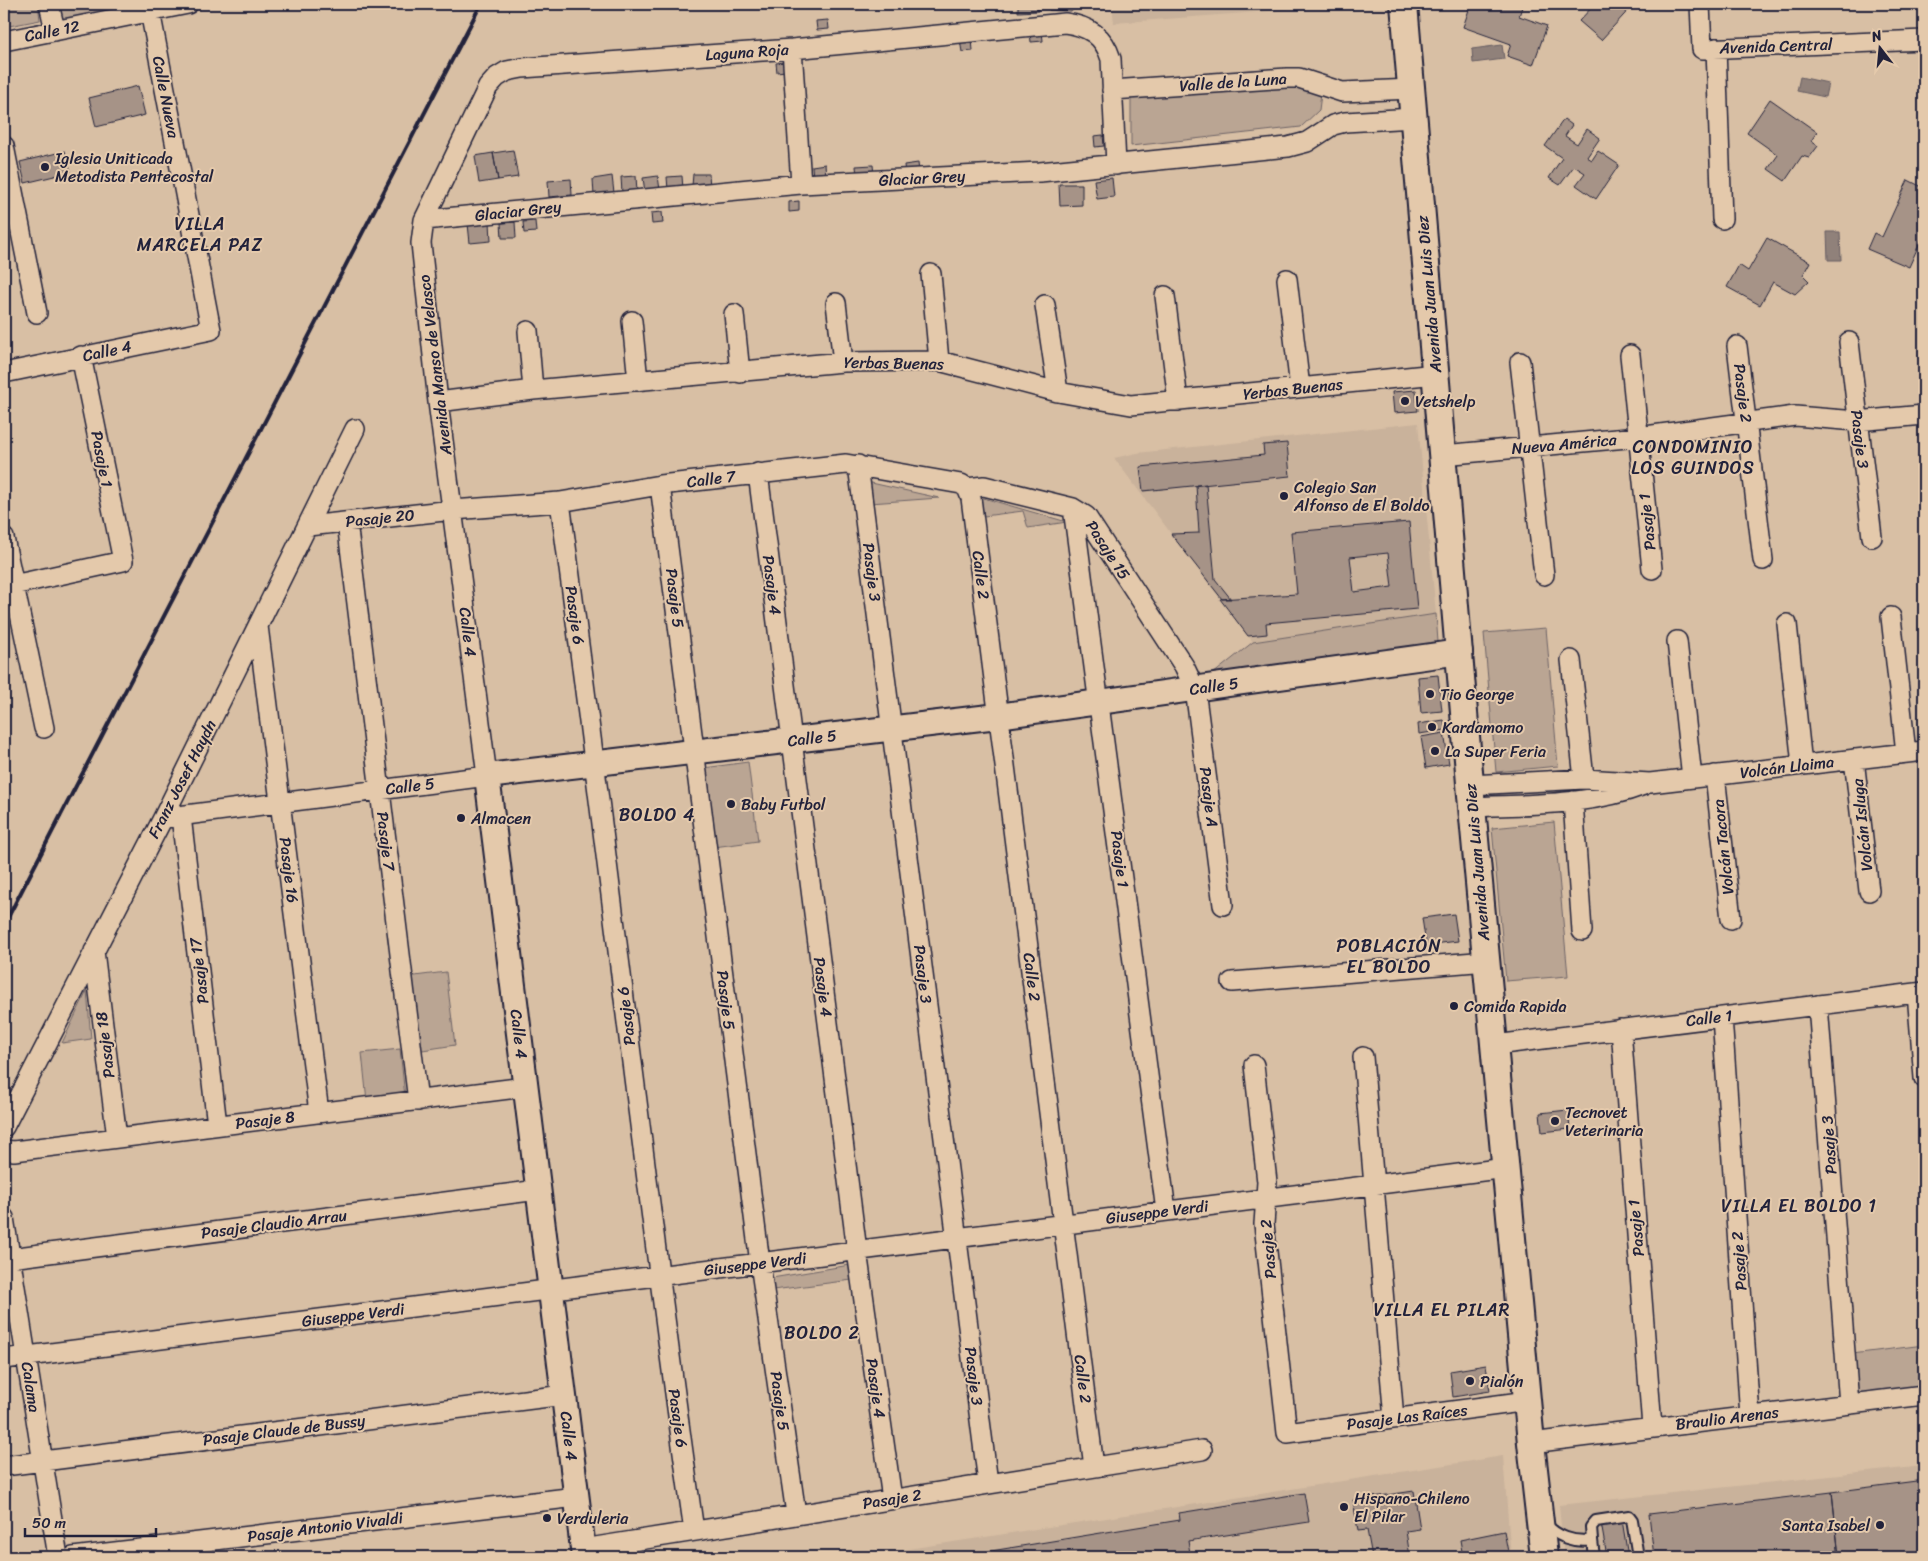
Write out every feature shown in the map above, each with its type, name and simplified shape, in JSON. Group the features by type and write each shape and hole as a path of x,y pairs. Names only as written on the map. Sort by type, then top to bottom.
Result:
{"main road":[{"name":"Avenida Juan Luis Diez","path":"1404,4 1471,796 1542,1552"}],"street":[{"path":"49,4 55,30"},
{"name":"Calle 12","path":"4,41 188,4"},
{"name":"Avenida Central","path":"1700,4 1702,49 1924,40"},
{"name":"Calle Nueva","path":"150,11 211,330"},
{"name":"Laguna Roja","path":"424,220 483,96 497,77 507,71 792,49 1065,22 1089,29 1099,36 1107,48 1111,59 1116,165"},
{"path":"1716,48 1722,219"},
{"path":"792,49 801,184"},
{"name":"Valle de la Luna","path":"1112,90 1287,78 1299,78 1342,92 1412,89"},
{"name":"Glaciar Grey","path":"424,220 801,184 1040,172 1116,165 1288,147 1307,142 1333,125 1345,122 1414,118"},
{"path":"4,146 9,205 37,313"},
{"name":"Avenida Manso de Velasco","path":"424,220 421,243 438,402 453,510"},
{"path":"931,274 939,361"},
{"path":"1287,279 1300,388"},
{"path":"1165,296 1178,401"},
{"path":"836,303 843,362"},
{"path":"1045,305 1058,392"},
{"path":"734,314 740,373"},
{"path":"632,321 638,381"},
{"name":"Calle 4","path":"4,373 211,330"},
{"path":"528,331 534,390"},
{"name":"Pasaje 3","path":"1849,342 1872,536"},
{"name":"Pasaje 2","path":"1737,346 1763,560"},
{"name":"Pasaje 1","path":"1630,355 1652,569"},
{"name":"Pasaje 1","path":"9,586 123,561 81,356"},
{"name":"Yerbas Buenas","path":"438,402 534,390 740,373 843,362 939,361 1058,392 1131,405 1436,374"},
{"path":"1520,362 1544,575"},
{"name":"Nueva América","path":"1442,456 1638,437 1795,416 1857,421 1924,415"},
{"name":"Franz Josef Haydn","path":"4,1127 94,951 172,817 258,626 355,429"},
{"name":"Pasaje 3","path":"858,465 988,1483"},
{"name":"Calle 7","path":"453,510 560,502 660,485 758,473 858,465 961,484 967,488"},
{"name":"Pasaje 4","path":"758,473 857,1251 892,1499"},
{"name":"Pasaje 5","path":"660,485 760,1263 796,1514"},
{"name":"Pasaje 15","path":"967,488 984,486 1073,508 1086,516 1184,666 1195,689"},
{"name":"Calle 2","path":"967,488 971,498 1094,1467"},
{"name":"Pasaje 6","path":"560,502 596,764 658,1277 694,1531"},
{"name":"Pasaje 1","path":"1073,508 1166,1211"},
{"name":"Calle 4","path":"453,510 584,1553"},
{"name":"Pasaje 20","path":"308,526 453,510"},
{"name":"Pasaje 7","path":"347,522 418,1100"},
{"path":"4,538 9,586 44,728"},
{"path":"1891,617 1915,752"},
{"path":"1787,624 1802,765"},
{"name":"Pasaje 16","path":"258,626 319,1113"},
{"path":"1677,641 1692,778"},
{"name":"Calle 5","path":"172,817 486,776 998,716 1460,652"},
{"path":"1571,660 1584,779"},
{"name":"Pasaje A","path":"1195,689 1223,904"},
{"name":"Volcán Llaima","path":"1471,796 1584,779 1650,783 1915,752"},
{"name":"Volcán Isluga","path":"1854,759 1869,891"},
{"name":"Volcán Tacora","path":"1715,775 1731,919"},
{"name":"Volcán Llaima","path":"1471,796 1573,801 1619,794 1650,783"},
{"path":"1573,801 1582,931"},
{"name":"Pasaje 17","path":"172,817 217,1126"},
{"name":"Pasaje 18","path":"94,951 116,1138"},
{"path":"1232,982 1487,960"},
{"path":"1921,992 1924,1078"},
{"name":"Calle 1","path":"1495,1045 1921,992"},
{"name":"Pasaje 3","path":"1818,1005 1849,1404"},
{"name":"Pasaje 2","path":"1722,1017 1750,1416"},
{"name":"Pasaje 1","path":"1620,1030 1652,1427"},
{"path":"1363,1057 1394,1419"},
{"name":"Pasaje 2","path":"1254,1065 1268,1182 1264,1224 1287,1433"},
{"name":"Pasaje 8","path":"4,1150 14,1151 526,1087"},
{"name":"Giuseppe Verdi","path":"4,1359 1506,1168"},
{"name":"Pasaje Claudio Arrau","path":"10,1258 538,1190"},
{"name":"Calama","path":"4,1218 58,1557"},
{"name":"Pasaje Claude de Bussy","path":"4,1466 564,1395"},
{"name":"Braulio Arenas","path":"1531,1443 1652,1427 1924,1396"},
{"name":"Pasaje Las Raíces","path":"1287,1433 1528,1402"},
{"name":"Pasaje 2","path":"584,1553 694,1531 796,1514 1202,1450"},
{"name":"Pasaje Antonio Vivaldi","path":"73,1557 576,1496"}],"lane":[{"path":"1538,1514 1557,1534 1578,1542 1592,1540"},
{"path":"1594,1557 1591,1527 1596,1521 1629,1516 1632,1520 1638,1557"}],"shaded area":[{"path":"4,4 38,4 40,20 4,27"},
{"path":"60,4 141,4 62,20"},
{"path":"1112,4 1364,4 1114,23"},
{"path":"1502,45 1504,59 1473,63 1472,49"},
{"path":"1304,73 1321,94 1319,110 1301,127 1131,146 1131,91"},
{"path":"1800,77 1828,83 1825,97 1797,91"},
{"path":"1827,232 1840,232 1841,260 1828,260"},
{"name":"Colegio San Alfonso de El Boldo","path":"1418,423 1436,614 1253,642 1114,458 1137,453"},
{"path":"867,482 939,498 870,503"},
{"path":"980,497 1067,522 1028,528 1023,511 984,516"},
{"path":"1436,614 1439,656 1208,678 1253,642"},
{"path":"1546,628 1558,766 1496,772 1484,633"},
{"name":"Baby Futbol","path":"748,762 758,841 714,847 704,768"},
{"path":"1554,822 1568,976 1506,981 1492,828"},
{"path":"446,972 455,1045 416,1051 407,977"},
{"path":"87,991 91,1039 62,1043"},
{"path":"400,1049 405,1097 367,1101 362,1053"},
{"path":"850,1265 852,1280 773,1290 772,1278"},
{"path":"1924,1345 1924,1386 1855,1395 1852,1354"},
{"name":"Hispano-Chileno El Pilar","path":"1503,1456 1511,1557 857,1557"},
{"path":"1924,1466 1924,1557 1564,1557 1559,1505"}],"building":[{"path":"1018,4 1038,4 1038,11 1018,12"},
{"path":"1050,4 1073,4 1072,11 1049,10"},
{"path":"1471,4 1523,4 1519,16 1547,26 1533,65 1507,56 1511,44 1463,27"},
{"path":"1595,4 1634,4 1601,40 1579,21"},
{"path":"828,20 829,29 817,30 816,21"},
{"path":"1042,31 1043,41 1031,42 1030,32"},
{"path":"972,39 973,51 962,52 960,40"},
{"path":"784,62 785,71 777,72 776,63"},
{"path":"138,86 145,115 96,127 89,98"},
{"path":"1770,99 1817,132 1811,141 1818,146 1809,158 1802,156 1785,181 1768,169 1778,155 1747,133"},
{"path":"1564,119 1572,125 1565,136 1577,144 1587,129 1600,138 1587,157 1592,160 1598,151 1619,165 1596,199 1576,185 1585,173 1574,166 1560,185 1549,178 1562,158 1545,146"},
{"path":"1103,135 1104,146 1095,147 1094,136"},
{"path":"513,150 518,177 498,180 493,153"},
{"name":"Iglesia Uniticada Metodista Pentecostal","path":"65,151 71,172 25,183 20,162"},
{"path":"493,153 498,180 479,183 475,156"},
{"path":"918,163 919,172 905,174 904,165"},
{"path":"825,164 826,177 813,178 812,166"},
{"path":"873,165 874,175 857,176 856,166"},
{"path":"693,174 709,174 710,187 692,186"},
{"path":"612,176 614,193 594,196 593,179"},
{"path":"636,176 637,192 622,193 621,177"},
{"path":"658,176 660,190 645,192 643,178"},
{"path":"682,176 683,189 668,190 667,177"},
{"path":"1112,178 1114,197 1097,199 1094,180"},
{"path":"571,179 572,195 549,197 548,181"},
{"path":"1908,180 1924,188 1924,239 1922,238 1909,267 1867,249 1874,233 1882,237"},
{"path":"1059,184 1082,184 1082,205 1060,206"},
{"path":"799,201 799,211 789,212 789,202"},
{"path":"662,212 663,223 652,224 651,213"},
{"path":"535,221 536,232 524,233 523,222"},
{"path":"490,222 491,241 470,243 468,224"},
{"path":"515,222 516,238 502,238 501,223"},
{"path":"1767,238 1810,262 1803,275 1809,281 1795,294 1773,282 1760,305 1727,287 1739,265 1748,271"},
{"name":"Vetshelp","path":"1416,390 1418,411 1394,413 1392,392"},
{"path":"1287,443 1290,476 1143,491 1140,467 1264,455 1263,445"},
{"path":"1206,484 1215,579 1231,599 1222,599 1171,534 1199,533 1196,485"},
{"path":"1409,522 1417,609 1266,623 1267,634 1248,636 1220,599 1297,594 1291,532","holes":["1388,553 1392,587 1354,592 1350,557"]},
{"name":"Tio George","path":"1438,675 1442,711 1421,713 1418,677"},
{"name":"Kardamomo","path":"1444,720 1446,730 1419,734 1418,724"},
{"name":"La Super Feria","path":"1444,733 1449,764 1426,768 1421,737"},
{"path":"1454,914 1458,941 1426,945 1422,918"},
{"name":"Tecnovet Veterinaria","path":"1568,1110 1570,1129 1542,1132 1540,1113"},
{"name":"Pialón","path":"1486,1365 1490,1391 1453,1397 1450,1371"},
{"name":"Santa Isabel","path":"1924,1480 1924,1557 1839,1557 1832,1492"},
{"path":"1414,1491 1420,1529 1406,1531 1410,1557 1372,1557 1367,1530 1358,1531 1353,1500"},
{"path":"1832,1492 1839,1557 1654,1557 1649,1514"},
{"path":"1304,1493 1309,1522 1188,1541 1190,1553 1161,1557 980,1557 979,1553 1180,1520 1179,1513"},
{"path":"1622,1520 1628,1557 1607,1557 1601,1523"},
{"path":"1504,1531 1509,1557 1463,1557 1460,1540"}],"railway":[{"path":"4,925 481,4"}],"place":[{"name":"Iglesia Uniticada Metodista Pentecostal","path":"45,167"},
{"name":"Vetshelp","path":"1405,401"},
{"name":"Colegio San Alfonso de El Boldo","path":"1284,496"},
{"name":"Tio George","path":"1430,694"},
{"name":"Kardamomo","path":"1432,727"},
{"name":"La Super Feria","path":"1435,751"},
{"name":"Baby Futbol","path":"731,804"},
{"name":"Almacen","path":"461,818"},
{"name":"Comida Rapida","path":"1454,1006"},
{"name":"Tecnovet Veterinaria","path":"1555,1121"},
{"name":"Pialón","path":"1470,1381"},
{"name":"Hispano-Chileno El Pilar","path":"1344,1507"},
{"name":"Verduleria","path":"547,1518"},
{"name":"Santa Isabel","path":"1880,1525"}],"district":[{"name":"VILLA MARCELA PAZ","path":"200,234"},
{"name":"CONDOMINIO LOS GUINDOS","path":"1693,457"},
{"name":"BOLDO 4","path":"657,815"},
{"name":"POBLACIÓN EL BOLDO","path":"1389,956"},
{"name":"VILLA EL BOLDO 1","path":"1799,1206"},
{"name":"VILLA EL PILAR","path":"1442,1310"},
{"name":"BOLDO 2","path":"822,1333"}]}
